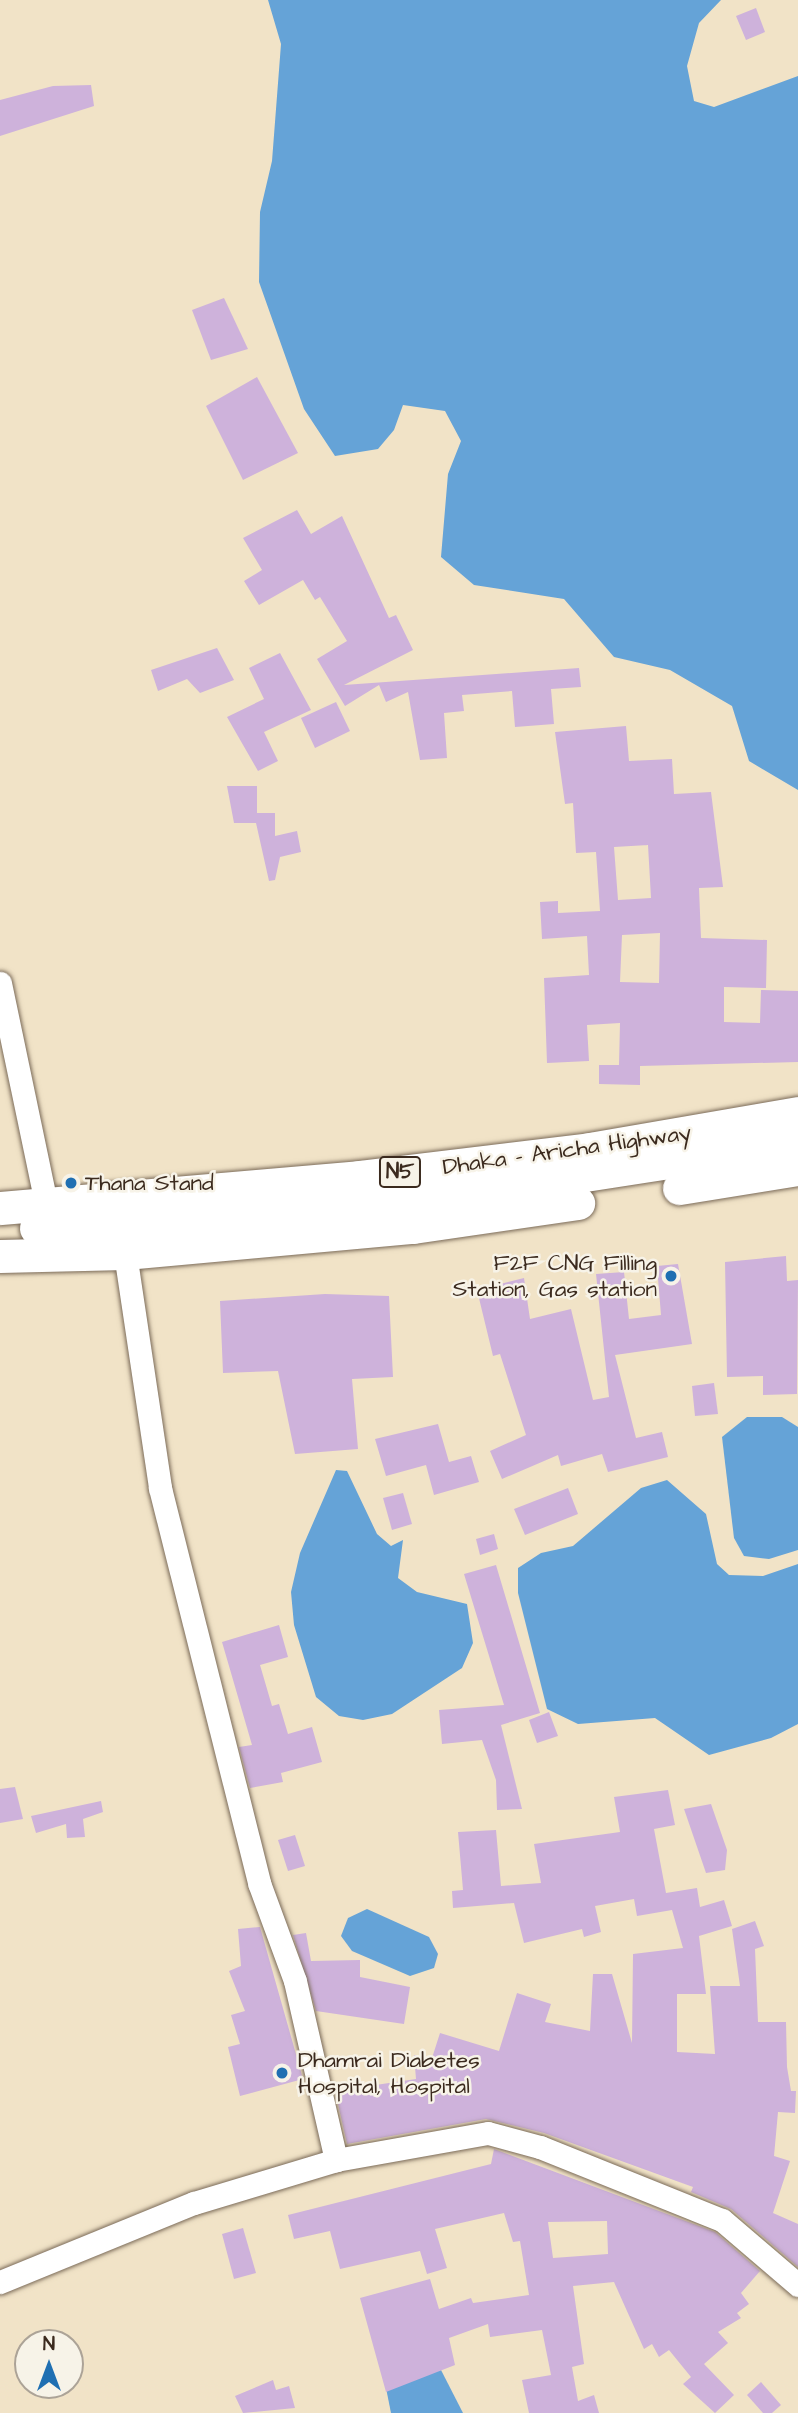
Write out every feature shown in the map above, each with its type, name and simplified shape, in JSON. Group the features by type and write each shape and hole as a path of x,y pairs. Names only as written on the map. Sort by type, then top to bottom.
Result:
{"highway":[{"name":"Dhaka - Aricha Highway","path":"0,1208 47,1207 577,1151 798,1113"},
{"name":"N5","path":"0,1229 417,1201 798,1142"},
{"path":"0,1256 125,1253 413,1227 798,1169"}],"street":[{"path":"0,983 47,1207"},
{"path":"125,1253 160,1488 259,1883 295,1981 336,2160"},
{"path":"0,2282 194,2203 336,2160 372,2158 457,2135 488,2133 540,2147 723,2220 798,2285"}],"water":[{"path":"268,0 721,0 699,23 687,66 694,101 714,107 798,76 798,790 749,761 732,706 670,670 614,657 564,599 474,585 441,557 448,474 461,441 445,411 403,405 394,430 378,449 335,456 304,409 259,282 260,212 272,161 281,44"},
{"path":"747,1417 782,1417 798,1427 798,1550 769,1559 744,1556 734,1538 722,1437"},
{"path":"336,1470 347,1471 377,1534 391,1546 403,1540 398,1578 417,1592 467,1604 473,1643 462,1668 392,1714 363,1720 339,1716 316,1697 294,1625 291,1592 300,1553"},
{"path":"667,1480 706,1514 717,1564 729,1575 763,1576 798,1564 798,1724 771,1738 709,1755 655,1718 578,1724 547,1709 518,1593 518,1568 541,1553 573,1546 641,1488"},
{"path":"367,1909 429,1937 438,1954 434,1968 410,1976 352,1951 341,1936 348,1918"},
{"path":"441,2370 463,2413 391,2413 385,2383"}],"building":[{"path":"756,8 765,32 746,40 736,16"},
{"path":"91,85 94,106 0,136 0,100 53,86"},
{"path":"224,298 248,349 211,360 192,310"},
{"path":"257,377 298,453 243,480 206,406"},
{"path":"297,510 311,534 342,516 389,618 396,615 413,650 344,685 579,668 581,687 551,689 554,724 515,727 512,691 462,695 464,711 444,713 447,758 420,760 408,692 386,702 379,685 345,706 317,659 347,641 320,597 315,600 303,580 259,605 244,581 262,570 243,538"},
{"path":"217,648 234,680 200,693 187,679 158,691 151,670"},
{"path":"280,653 311,710 264,732 278,761 258,771 227,717 264,699 249,668"},
{"path":"336,702 350,731 315,748 301,718"},
{"path":"626,726 629,761 672,759 674,794 711,792 723,887 699,888 701,938 767,940 766,988 724,987 724,1022 760,1023 761,990 798,991 798,1062 640,1066 640,1085 599,1084 599,1065 619,1065 620,1023 587,1025 589,1061 547,1063 544,978 589,975 587,936 542,939 540,902 558,901 558,913 600,911 596,852 576,853 573,803 565,804 555,732","holes":["648,845 651,898 618,900 614,847","660,933 659,983 620,982 622,935"]},
{"path":"227,786 257,786 257,813 275,813 275,836 297,831 301,852 280,857 275,880 269,881 256,823 234,823"},
{"path":"786,1256 787,1281 798,1280 797,1394 763,1395 763,1376 727,1377 725,1262"},
{"path":"678,1264 692,1344 615,1355 636,1438 662,1432 668,1457 608,1472 602,1454 561,1466 558,1455 502,1479 490,1451 526,1435 500,1354 493,1356 477,1290 524,1278 530,1319 571,1309 593,1400 609,1397 596,1274 624,1272 629,1319 661,1315 657,1266"},
{"path":"325,1294 389,1296 393,1377 352,1379 358,1449 295,1454 278,1371 223,1373 220,1301"},
{"path":"714,1383 718,1414 695,1416 692,1386"},
{"path":"438,1424 449,1462 471,1456 479,1482 434,1495 426,1465 386,1476 375,1439"},
{"path":"568,1488 578,1514 525,1535 514,1509"},
{"path":"403,1493 412,1524 392,1530 383,1498"},
{"path":"494,1534 498,1549 480,1555 476,1539"},
{"path":"496,1565 540,1713 501,1725 522,1809 497,1810 496,1780 482,1740 442,1744 439,1710 504,1705 464,1574"},
{"path":"279,1625 288,1657 260,1665 272,1706 279,1704 288,1734 312,1727 322,1762 281,1773 283,1782 250,1788 239,1747 252,1745 222,1642"},
{"path":"549,1712 558,1736 537,1743 529,1720"},
{"path":"15,1787 23,1819 0,1823 0,1789"},
{"path":"668,1790 675,1825 654,1829 666,1893 697,1888 700,1907 724,1900 732,1926 699,1936 706,1994 677,1994 677,2052 715,2054 710,1986 740,1986 732,1929 755,1921 764,1946 755,1949 758,2022 786,2022 787,2067 791,2091 796,2091 795,2113 778,2112 774,2156 790,2161 773,2213 798,2224 798,2267 731,2209 691,2192 693,2187 544,2133 486,2119 347,2144 335,2091 416,2079 414,2055 432,2058 440,2033 499,2051 517,1993 551,2004 545,2022 590,2031 593,1974 612,1974 632,2043 633,1954 683,1948 672,1910 637,1916 634,1899 595,1906 601,1932 584,1937 582,1929 524,1943 514,1903 453,1908 452,1891 463,1890 458,1832 496,1830 501,1886 541,1883 534,1844 620,1832 614,1797"},
{"path":"101,1801 103,1812 83,1819 85,1837 67,1838 66,1824 36,1833 31,1816"},
{"path":"711,1804 727,1850 725,1870 706,1873 684,1809"},
{"path":"295,1835 305,1866 288,1871 278,1840"},
{"path":"260,1927 303,2079 240,2096 228,2047 240,2044 231,2015 245,2011 229,1971 241,1966 238,1929"},
{"path":"306,1933 311,1961 360,1960 360,1977 410,1987 404,2024 316,2011 293,1935"},
{"path":"494,2149 715,2232 760,2271 741,2293 749,2304 737,2313 741,2318 718,2332 728,2343 704,2364 734,2395 715,2413 683,2384 691,2377 669,2350 659,2357 652,2344 644,2349 614,2282 573,2286 584,2364 572,2367 578,2401 594,2395 599,2413 529,2413 522,2380 551,2375 542,2330 490,2337 488,2324 449,2338 455,2365 386,2392 360,2298 430,2279 439,2309 471,2298 473,2303 529,2295 520,2241 513,2242 504,2213 435,2229 447,2268 427,2274 420,2251 340,2269 330,2231 294,2239 288,2215 491,2164","holes":["607,2221 608,2254 553,2258 548,2222"]},
{"path":"243,2228 256,2273 234,2279 222,2234"},
{"path":"273,2380 276,2390 289,2386 295,2408 243,2413 235,2396"},
{"path":"761,2382 781,2405 772,2413 763,2413 747,2395"}],"place":[{"name":"Thana Stand","path":"71,1183"},
{"name":"F2F CNG Filling Station, Gas station","path":"671,1276"},
{"name":"Dhamrai Diabetes Hospital, Hospital","path":"282,2073"}]}
